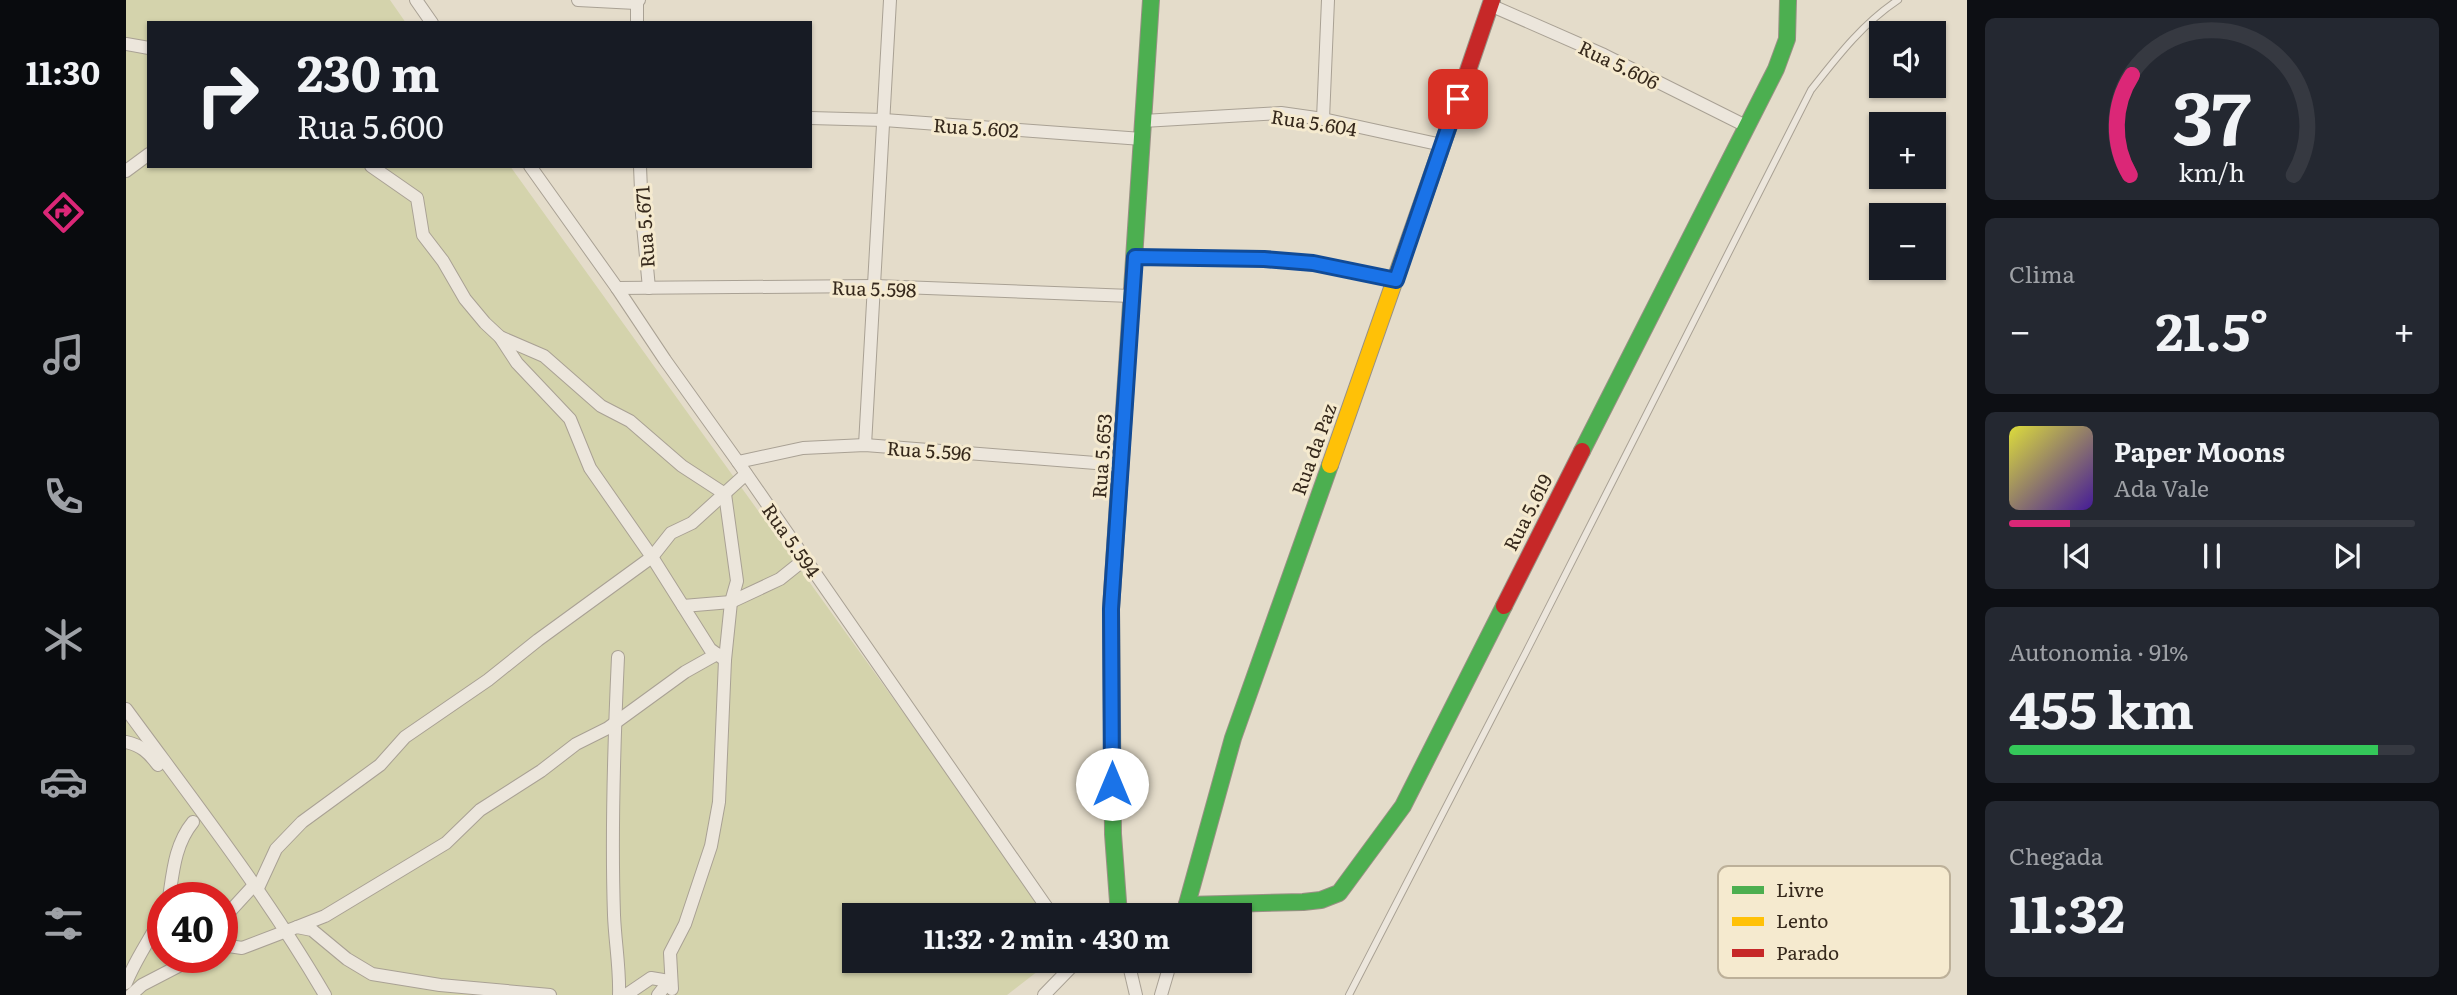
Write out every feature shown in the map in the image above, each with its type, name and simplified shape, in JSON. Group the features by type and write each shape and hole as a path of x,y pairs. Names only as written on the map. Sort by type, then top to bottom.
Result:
{"street":[{"path":"416,0 431,21"},
{"path":"578,0 637,1 637,21"},
{"path":"865,445 890,0"},
{"name":"Rua 5.653","path":"1118,903 1113,834 1111,609 1151,0"},
{"path":"1323,119 1328,0"},
{"name":"Rua 5.619","path":"1252,905 1321,900 1339,892 1403,806 1776,69 1787,39 1788,0"},
{"name":"Rua 5.606","path":"1491,3 1604,55 1746,126"},
{"name":"Rua da Paz","path":"1188,903 1233,738 1396,280 1491,3"},
{"path":"126,44 147,48"},
{"name":"Rua 5.604","path":"1143,121 1281,113 1323,119 1442,145"},
{"name":"Rua 5.602","path":"812,118 884,120 1142,139"},
{"path":"126,171 147,155"},
{"path":"374,168 417,198 423,235 443,261 465,299 500,337 517,363 570,419 590,468 652,557 710,649 721,657"},
{"name":"Rua 5.594","path":"531,168 1044,903"},
{"name":"Rua 5.671","path":"640,168 649,288"},
{"path":"1135,257 1264,259 1313,263 1396,280"},
{"name":"Rua 5.598","path":"617,288 875,286 1131,296"},
{"path":"500,337 544,356 600,406 630,421 682,466 725,494 737,581 721,657 719,802 711,846 685,925 670,953 670,985"},
{"name":"Rua 5.596","path":"738,462 803,448 865,445 1121,465"},
{"path":"238,904 256,886 276,849 302,822 380,765 405,737 488,680 652,557 671,533 692,523 746,474"},
{"path":"683,606 731,602 780,579 805,559"},
{"path":"618,657 614,915 620,973 619,995"},
{"path":"238,947 325,916 446,843 480,810 541,771 576,744 608,728 685,672 721,657"},
{"path":"126,709 256,886 291,928 325,995"},
{"path":"126,742 136,744 149,753 171,783 186,790"},
{"path":"171,882 175,857 185,832 193,822"},
{"path":"291,928 312,930 347,959 372,974 440,985 550,995"},
{"path":"126,982 137,956 147,942"},
{"path":"131,995 142,985 166,973"},
{"path":"1044,995 1065,973"},
{"path":"1131,973 1136,995"},
{"path":"1161,995 1167,973"},
{"path":"626,995 651,978 670,985"},
{"path":"658,995 670,985"}],"lane":[{"path":"1349,995 1811,90 1847,44 1879,13 1898,0"}],"green space":[{"path":"126,0 390,0 405,21 147,21 147,168 511,168 1040,903 842,903 842,973 1035,973 1007,995 126,995"}],"traffic: fast":[{"path":"1118,903 1113,834 1111,609 1151,0"},
{"path":"1582,451 1776,69 1787,39 1788,0"},
{"path":"1187,903 1233,738 1330,465"},
{"path":"1252,903 1321,900 1339,893 1403,806 1504,606"}],"traffic: slow":[{"path":"1330,465 1458,100"}],"traffic: jam":[{"path":"1458,100 1492,0"},
{"path":"1504,606 1582,451"}],"route":[{"path":"1112,784 1111,609 1135,257 1264,259 1313,263 1396,280 1458,99"}]}
